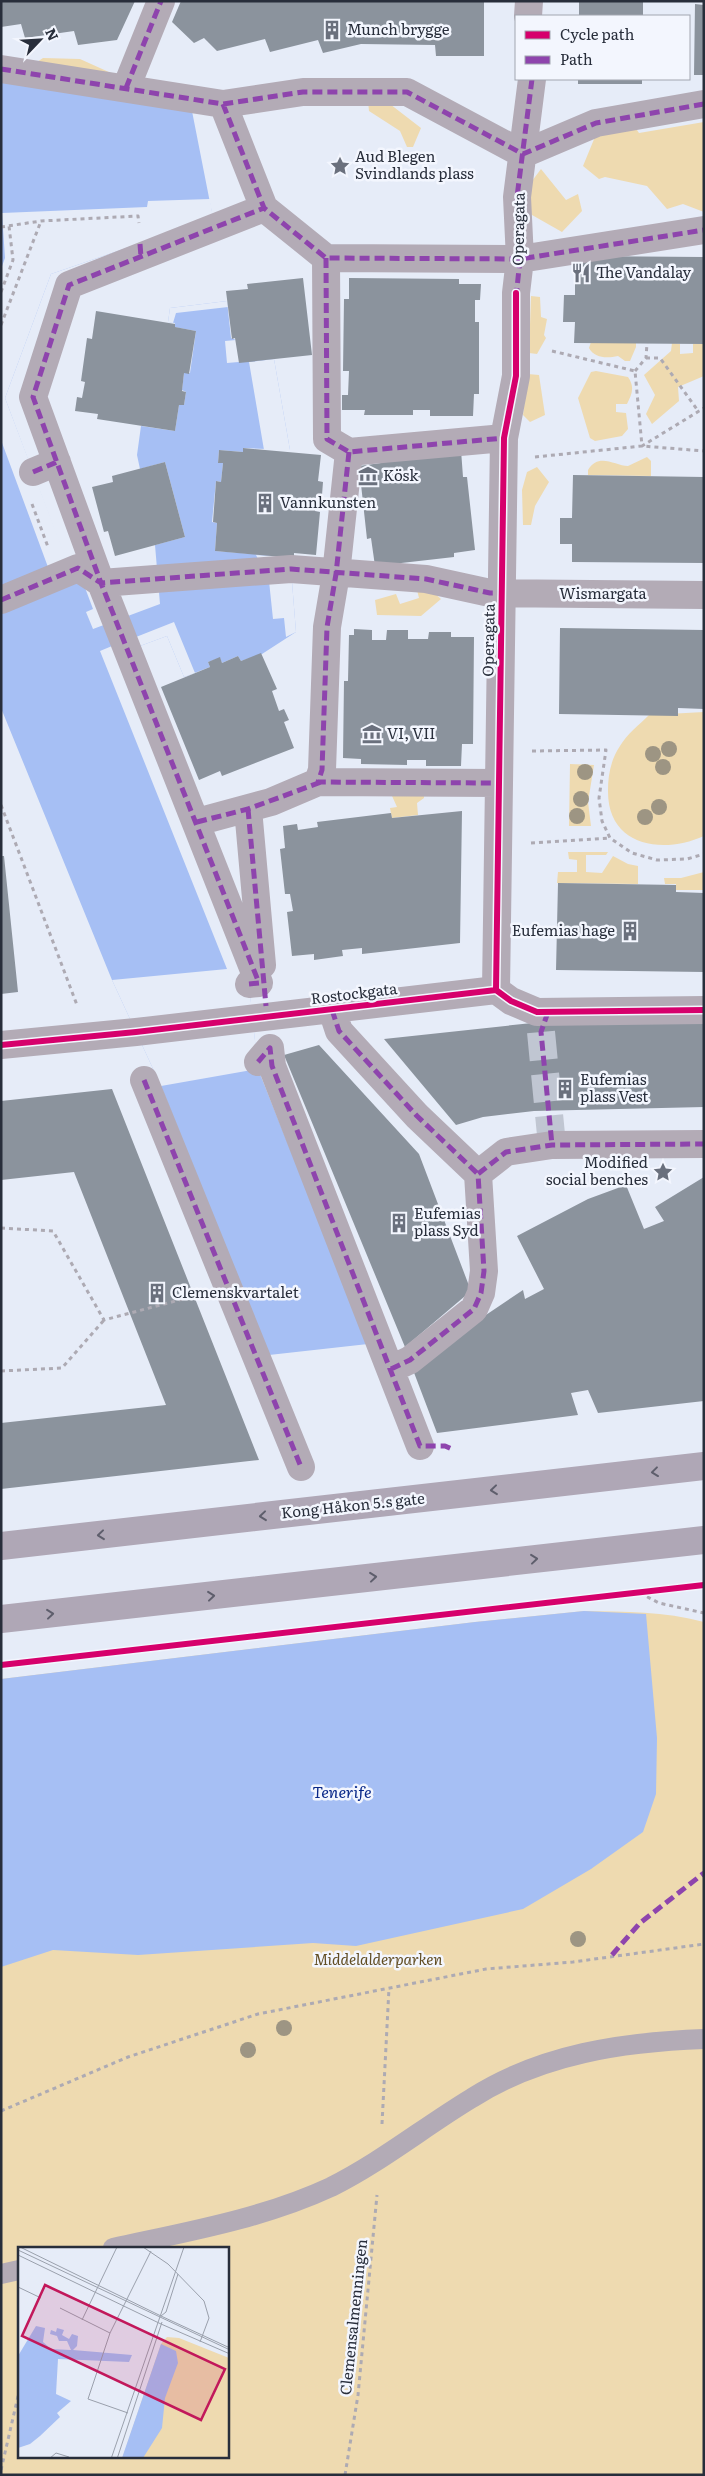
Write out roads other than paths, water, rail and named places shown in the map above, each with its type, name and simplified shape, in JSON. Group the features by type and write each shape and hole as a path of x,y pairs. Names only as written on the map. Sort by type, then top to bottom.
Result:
{"highway":[{"name":"Kong Håkon 5.s gate","path":"1,1546 704,1466"},
{"path":"1,1619 704,1540"}],"street":[{"path":"126,88 161,1"},
{"path":"528,1 528,15"},
{"path":"1,69 223,104 302,92 406,92 523,154 596,124 704,104"},
{"name":"Operagata","path":"496,990 504,438 516,376 516,293 520,259 518,197 532,80"},
{"path":"223,104 264,208 326,258 520,259 704,230"},
{"path":"248,809 260,993 197,822 101,583 45,467 33,397 69,284 141,250 264,208"},
{"path":"326,258 327,439 349,452 504,438"},
{"path":"318,782 322,770 327,627 336,574 349,452"},
{"path":"1,600 78,568 101,583"},
{"name":"Operagata","path":"101,583 291,569 336,574 426,579 490,593 502,593"},
{"name":"Wismargata","path":"502,593 704,594"},
{"path":"197,822 248,809 318,782 498,783"},
{"path":"496,990 511,1001 536,1012 544,1022 704,1010"},
{"name":"Rostockgata","path":"1,1045 332,1010 496,990"},
{"path":"332,1010 339,1031 417,1116 478,1174 484,1271 481,1293 474,1309 410,1360 391,1369"},
{"path":"258,1062 270,1048 272,1066 420,1446"},
{"path":"144,1080 301,1467"},
{"path":"478,1174 506,1152 552,1145 704,1144"}],"lane":[{"path":"117,2247 276,2210 331,2187 380,2160 473,2096 512,2076 560,2058 607,2047 704,2039"},
{"path":"1,2274 18,2270"}],"water":[{"path":"1,79 191,106 213,218 51,274 5,398 73,579 81,577 93,609 86,612 93,629 160,604 155,545 185,537 165,462 140,469 137,455 141,426 175,431 179,405 184,405 186,392 182,390 184,373 190,373 196,331 174,327 175,323 168,322 170,308 227,301 231,338 236,340 225,341 227,363 274,359 290,450 244,448 243,452 219,450 218,462 223,463 221,482 216,481 212,522 217,523 215,551 290,557 296,632 262,654 241,661 238,656 222,663 220,658 208,662 210,667 184,677 167,636 140,646 247,967 258,1069 368,1344 269,1355 161,1086 112,980 1,708"},
{"name":"Tenerife","path":"584,1611 646,1614 657,1738 656,1794 643,1832 591,1869 523,1909 356,1946 313,1943 138,1955 53,1950 1,1967 1,1679 475,1622"}],"tunnel":[{"path":"541,1032 552,1145"}],"place":[{"name":"Munch brygge","path":"332,30"},
{"name":"Aud Blegen Svindlands plass","path":"340,166"},
{"name":"The Vandalay","path":"581,273"},
{"name":"Kösk","path":"368,476"},
{"name":"Vannkunsten","path":"265,503"},
{"name":"VI, VII","path":"372,734"},
{"name":"Eufemias hage","path":"630,931"},
{"name":"Eufemias plass Vest","path":"565,1089"},
{"name":"Modified social benches","path":"663,1172"},
{"name":"Eufemias plass Syd","path":"399,1223"},
{"name":"Clemenskvartalet","path":"157,1293"}],"park label":[{"name":"Middelalderparken","path":"378,1960"}]}
